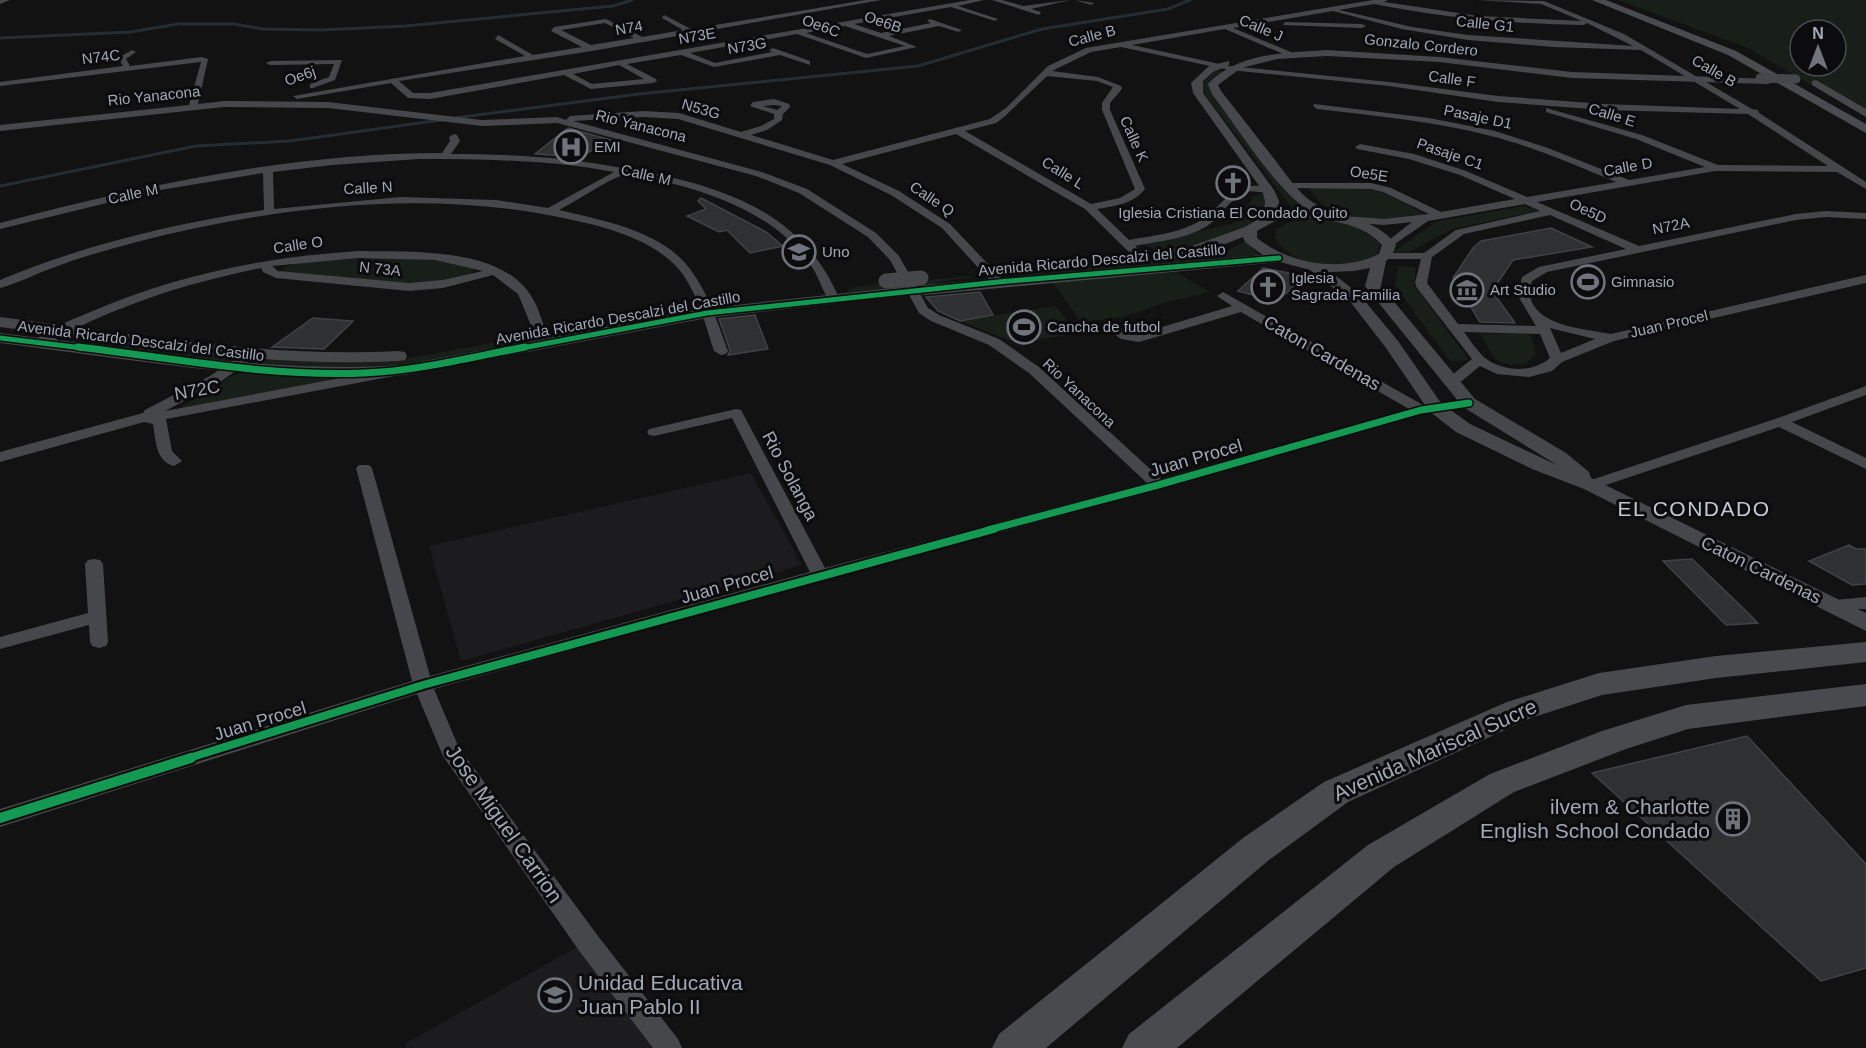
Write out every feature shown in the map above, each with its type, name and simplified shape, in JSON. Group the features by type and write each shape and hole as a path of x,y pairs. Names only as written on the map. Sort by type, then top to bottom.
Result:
{"main road":[{"path":"1597,0 1723,49 1866,129"},
{"name":"Avenida Mariscal Sucre","path":"1014,1048 1256,849 1336,792 1520,710 1580,689 1599,684 1716,667 1866,652"},
{"path":"1144,1048 1381,856 1502,783 1614,740 1686,717 1866,695"}],"street":[{"path":"0,2 7,0"},
{"name":"N74","path":"279,97 359,88 389,81 878,0"},
{"path":"930,0 995,19"},
{"path":"940,3 957,0"},
{"name":"N73E","path":"389,81 411,96 418,97 981,0"},
{"path":"995,0 1039,13"},
{"path":"1022,8 1067,0"},
{"path":"1078,0 1091,3"},
{"name":"Calle B","path":"833,163 993,121 1014,108 1045,73 1061,61 1074,56 1118,44 1385,0"},
{"path":"1480,0 1539,1"},
{"name":"Calle B","path":"1539,1 1594,23 1644,48 1755,112 1866,186"},
{"path":"1374,2 1418,11 1490,20 1594,23"},
{"name":"Calle G1","path":"1326,9 1413,29 1536,43 1644,48"},
{"path":"904,14 958,30"},
{"path":"664,17 690,31"},
{"name":"Oe6C","path":"763,19 774,24"},
{"path":"600,53 554,28 604,21 641,39"},
{"path":"1369,26 1377,21"},
{"name":"Oe6B","path":"844,23 913,47"},
{"path":"879,36 939,24"},
{"path":"1226,26 1321,24 1413,29"},
{"name":"Calle J","path":"1226,26 1283,52"},
{"name":"Oe6C","path":"785,28 871,56 913,47"},
{"path":"498,37 533,58"},
{"path":"750,40 807,63"},
{"name":"Calle F","path":"1118,44 1214,66 1389,84 1498,99 1604,107 1755,112"},
{"path":"127,67 122,58 132,52"},
{"name":"N73G","path":"681,52 707,64 718,65 781,54"},
{"name":"Gonzalo Cordero","path":"1229,68 1283,52"},
{"name":"Gonzalo Cordero","path":"1214,66 1250,55 1283,52 1359,53 1570,75 1828,82 1864,110"},
{"path":"564,72 595,88 653,81 610,58"},
{"name":"N74C","path":"0,84 191,59 205,61 193,107"},
{"name":"Calle F","path":"1264,59 1269,67 1297,76"},
{"name":"Oe6j","path":"263,103 327,81 332,78 340,64 332,61 270,63"},
{"path":"470,61 478,66"},
{"path":"412,66 420,76"},
{"path":"1214,66 1196,83 1198,93 1268,190 1272,201 1271,218 1288,215 1329,216 1367,226 1382,236 1384,254"},
{"path":"1229,68 1213,84 1216,92 1288,185 1304,202 1329,216"},
{"name":"Calle K","path":"1045,73 1098,79 1117,86 1118,89 1106,103 1106,110 1140,189 1132,197 1124,200 1089,207"},
{"path":"1807,81 1864,110"},
{"name":"Calle E","path":"1498,99 1599,124 1676,151 1715,168"},
{"name":"Rio Yanacona","path":"0,128 193,107 263,103 328,105 499,124 557,120 759,174 803,191 844,215 872,235 895,258 923,309 935,318 994,342 1034,370 1158,485"},
{"name":"Pasaje D1","path":"1317,106 1407,118 1493,134 1543,148 1626,182"},
{"path":"1599,124 1589,114 1604,107"},
{"path":"741,135 772,124 780,117 779,113"},
{"name":"N53G","path":"557,120 660,114 694,120 833,163"},
{"name":"Calle L","path":"958,131 1089,207 1140,257"},
{"path":"444,157 455,141 454,137"},
{"name":"Pasaje C1","path":"1360,147 1411,156 1463,172 1528,199"},
{"name":"Calle M","path":"0,226 114,198 268,170 332,163 444,157 563,160 627,170 705,190 741,203 762,215 806,249 818,266 831,293"},
{"name":"Calle Q","path":"833,163 895,193 946,226 994,277"},
{"name":"Calle D","path":"1345,219 1384,222 1441,216 1715,168 1839,169"},
{"path":"268,170 269,212"},
{"path":"552,210 627,170"},
{"name":"Oe5E","path":"1288,185 1371,186 1387,190 1441,216"},
{"path":"1128,244 1178,234 1198,227 1214,218 1232,197 1244,189 1268,190"},
{"name":"Oe5D","path":"1528,199 1636,249"},
{"name":"Calle N","path":"0,284 66,258 133,238 269,212 366,202 478,202 552,210 614,227 655,246 672,257 687,272 721,351"},
{"path":"1250,230 1250,239 1258,248 1279,258 1314,266 1348,267 1384,254 1427,256 1460,232 1553,211"},
{"name":"N72A","path":"1557,359 1538,316 1524,296 1526,279 1544,269 1796,217 1826,214 1866,216"},
{"name":"Avenida Ricardo Descalzi del Castillo","path":"994,277 1195,250 1250,230 1257,223 1271,218"},
{"name":"Calle D","path":"1384,254 1425,218"},
{"name":"Calle O","path":"39,343 61,330 123,302 212,275 307,258 377,254 453,259 495,270 519,287 530,305 540,332"},
{"name":"Caton Cardenas","path":"1384,254 1373,286 1468,403 1560,457 1591,485"},
{"path":"1427,256 1421,283 1479,360 1452,382"},
{"name":"Avenida Ricardo Descalzi del Castillo","path":"0,322 250,354 341,359 381,358 704,308 831,293 886,281 923,284 994,277 1279,258"},
{"name":"N 73A","path":"266,265 267,270 276,274 409,287 443,284 495,270"},
{"name":"Caton Cardenas","path":"1314,266 1353,296 1362,307 1392,345 1428,408"},
{"name":"Juan Procel","path":"1479,360 1497,370 1529,373 1547,368 1557,359 1610,338 1866,279"},
{"name":"Avenida Ricardo Descalzi del Castillo","path":"831,293 903,292 923,284"},
{"name":"Caton Cardenas","path":"1224,296 1463,428 1539,465 1591,485 1866,622"},
{"path":"1362,307 1390,306"},
{"path":"1113,328 1126,336 1139,338 1243,307"},
{"name":"Avenida Ricardo Descalzi del Castillo","path":"0,338 234,366 324,374 404,370 704,308"},
{"path":"1538,316 1553,326 1610,338"},
{"path":"1454,328 1545,330"},
{"path":"1392,345 1421,344"},
{"path":"141,418 234,366 250,354"},
{"name":"N72C","path":"4,451 141,418 189,412 404,370"},
{"path":"1591,485 1780,422 1866,390"},
{"name":"Juan Procel","path":"0,818 423,685 820,575 1158,485 1428,408 1468,403"},
{"name":"Rio Solanga","path":"654,432 736,413 820,575"},
{"path":"141,418 160,421 165,452 174,461"},
{"path":"1780,422 1866,464"},
{"name":"Jose Miguel Carrion","path":"364,468 423,685 450,751 589,944 669,1048"},
{"path":"94,564 99,642"},
{"path":"1831,605 1866,603"},
{"path":"0,644 97,617"}],"shaded area":[{"path":"1618,0 1866,0 1866,117 1799,78 1848,78 1848,18 1788,18 1788,71 1748,48"},
{"path":"1214,70 1223,71 1210,83 1213,93 1304,208 1292,208 1204,93 1202,84"},
{"path":"1307,186 1376,190 1424,214 1389,219 1347,215 1323,205"},
{"path":"1268,193 1264,215 1247,229 1192,248 1159,252 1144,244 1235,223 1254,196"},
{"path":"1524,206 1538,211 1452,229 1409,252 1394,252 1435,222"},
{"path":"1305,219 1336,221 1363,231 1380,244 1378,254 1352,264 1337,265 1307,262 1294,256 1283,248 1275,237 1276,230 1287,223"},
{"path":"1246,241 1257,253 1267,257 1022,277 1013,273 1227,251"},
{"path":"385,257 442,261 472,268 474,271 460,278 413,283 284,272 283,268 296,263"},
{"path":"1398,266 1416,267 1414,285 1469,360 1450,361 1395,286"},
{"path":"1174,271 1210,292 1167,302 1123,317 1081,322 1053,283"},
{"path":"976,277 938,282 930,286 854,293 847,291 851,287"},
{"name":"Cancha de futbol","path":"1055,306 1079,333 1016,343 960,321"},
{"path":"693,308 634,320 628,325 434,362 349,370 256,365 254,362 264,358 378,360 409,358"},
{"path":"73,334 235,354 234,358 222,361 61,341"},
{"path":"1480,334 1530,334 1536,354 1526,364 1511,365 1496,360"},
{"path":"249,370 300,377 353,378 177,409 232,376"},
{"path":"751,473 802,565 461,661 429,546"},
{"name":"Unidad Educativa Juan Pablo II","path":"579,946 660,1048 407,1048 404,1044"}],"building":[{"name":"EMI","path":"568,128 611,140 580,157 535,154"},
{"path":"701,198 766,232 783,246 750,253 727,230 719,232 687,216 706,209 698,201"},
{"path":"1551,228 1592,247 1513,260 1492,291 1515,323 1480,322 1453,278 1473,248 1481,241"},
{"name":"Iglesia Sagrada Familia","path":"1263,268 1299,275 1290,281 1297,284 1277,301 1238,291"},
{"path":"980,292 993,315 960,321 938,311 926,297"},
{"path":"755,315 768,349 728,355 730,350 719,319"},
{"path":"313,318 353,321 324,349 272,347"},
{"path":"1849,545 1856,549 1866,549 1866,584 1852,585 1809,561"},
{"path":"1692,559 1758,623 1726,625 1663,561"},
{"name":"ilvem & Charlotte English School Condado","path":"1747,736 1866,864 1866,968 1821,981 1592,773"}],"waterway":[{"path":"0,38 131,32 178,24 233,24 263,29 321,30 405,26 613,6 632,0"},
{"path":"454,118 639,94 918,66 1042,29 1168,9 1190,0"},
{"path":"0,186 196,146 290,141 441,120"}],"cycle path":[{"path":"0,338 280,371 362,373 404,370 707,313 998,282 1279,258"},
{"path":"0,818 423,685 820,575 1158,485 1421,410 1469,403"}],"place":[{"name":"EMI","path":"571,147"},
{"name":"Iglesia Cristiana El Condado Quito","path":"1233,183"},
{"name":"Uno","path":"799,252"},
{"name":"Gimnasio","path":"1588,282"},
{"name":"Iglesia Sagrada Familia","path":"1268,287"},
{"name":"Art Studio","path":"1467,290"},
{"name":"Cancha de futbol","path":"1024,327"},
{"name":"ilvem & Charlotte English School Condado","path":"1733,819"},
{"name":"Unidad Educativa Juan Pablo II","path":"555,995"}],"district":[{"name":"EL CONDADO","path":"1694,509"}]}
